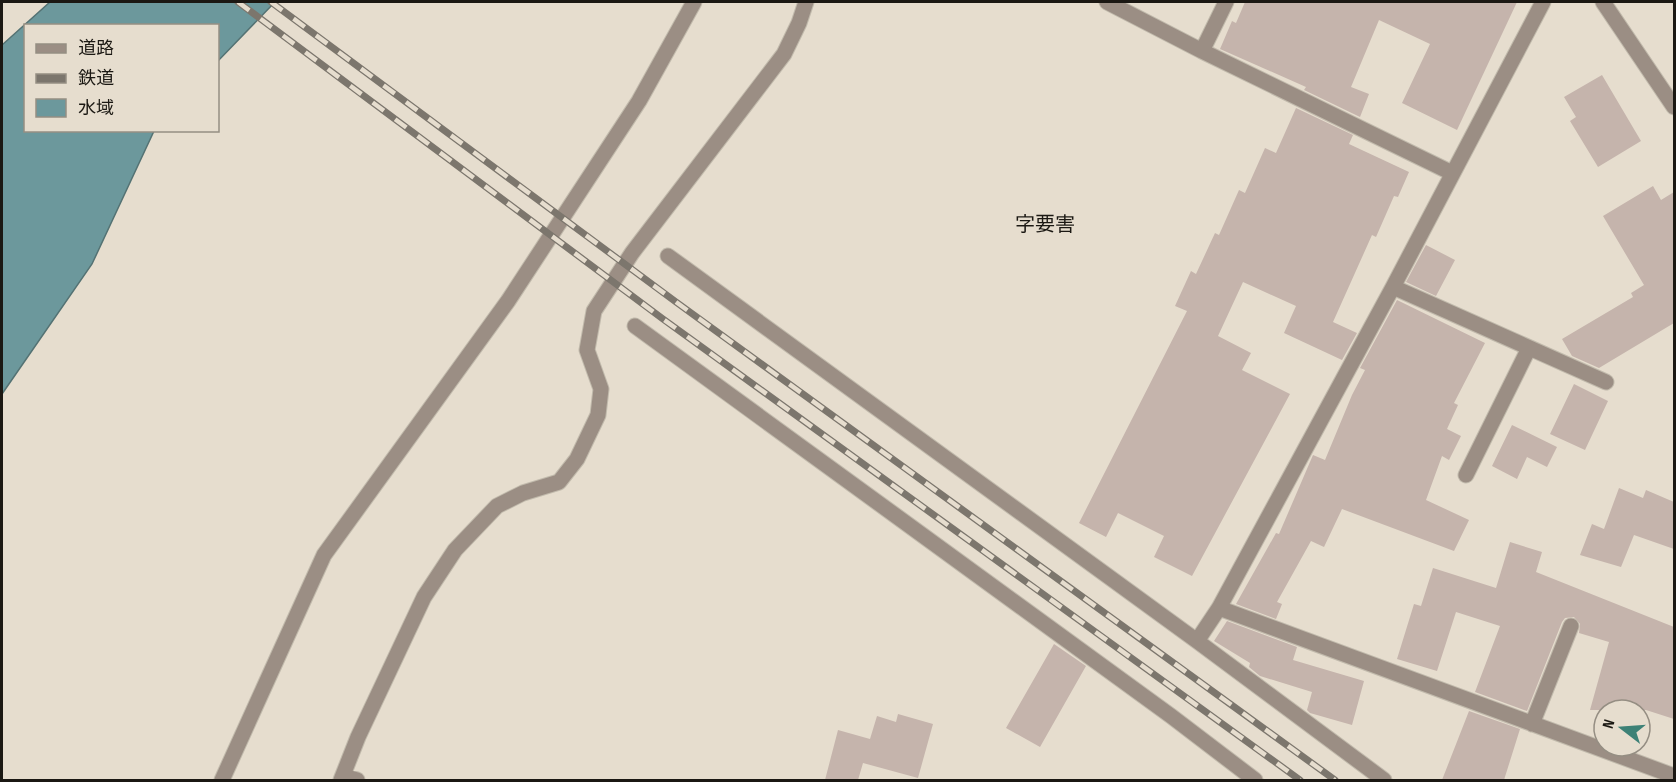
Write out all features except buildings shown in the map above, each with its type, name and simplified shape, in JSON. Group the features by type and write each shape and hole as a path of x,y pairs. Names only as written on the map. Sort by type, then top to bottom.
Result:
{"street":[{"path":"222,780 324,555 508,301 639,101 694,2"},
{"path":"347,779 358,737 424,597 455,550 497,506 523,492 559,482 577,459 598,415 601,389 587,350 594,311 632,253 784,54 800,23 806,2"},
{"path":"1107,2 1452,173"},
{"path":"1202,51 1226,2"},
{"path":"1197,641 1219,608 1393,287 1543,2"},
{"path":"1606,2 1674,107"},
{"path":"668,256 1384,780"},
{"path":"1393,287 1606,382"},
{"path":"635,326 1171,716 1255,780"},
{"path":"1466,475 1529,348"},
{"path":"1219,608 1674,776"},
{"path":"1532,724 1571,626"}],"water":[{"path":"50,2 275,2 219,60 219,24 25,24"},
{"path":"24,25 24,132 154,132 92,264 2,394 2,45"}],"railway":[{"path":"238,2 663,319 1300,780"},
{"path":"271,2 676,302 1335,780"}],"district":[{"name":"字要害","path":"1045,224"}]}
